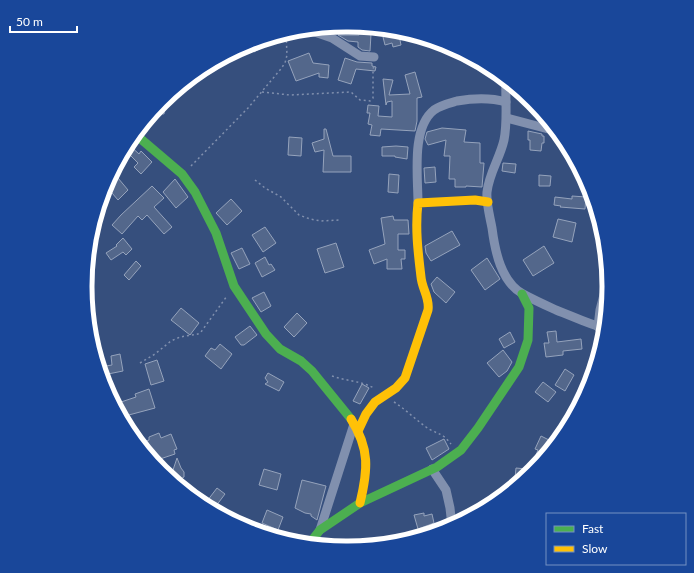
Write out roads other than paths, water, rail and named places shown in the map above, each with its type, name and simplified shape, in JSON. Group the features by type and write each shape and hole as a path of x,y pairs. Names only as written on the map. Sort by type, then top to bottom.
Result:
{"street":[{"path":"319,34 332,38 360,56 374,57"},
{"path":"506,88 507,118 503,142 488,183 487,194 492,231 499,261 506,276 513,286 522,294 598,327"},
{"path":"320,530 356,428 378,399 401,385 405,378 429,304 421,278 421,268 418,260 417,247 417,162 422,128 429,115 443,105 466,99 487,98 506,102"},
{"path":"507,118 546,128"},
{"path":"140,138 182,174 195,192 216,233 234,286 266,334 280,349 301,361 320,380 347,413 356,428 366,459 367,470 360,503"},
{"path":"418,204 475,200 488,202"},
{"path":"313,539 320,530 360,503 432,469 461,450 478,428 519,367 528,340 529,308 522,294"},
{"path":"432,469 446,490 451,519"}]}
